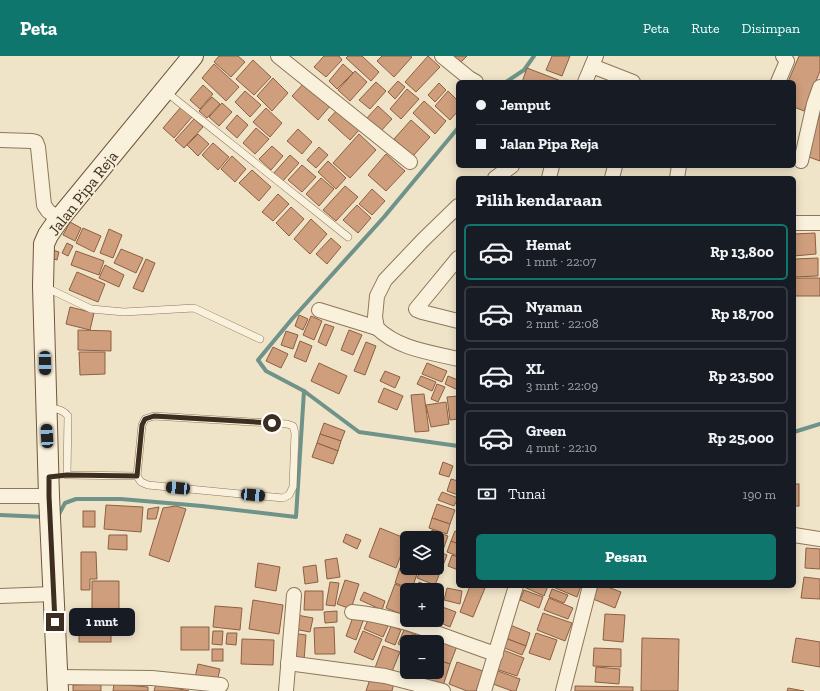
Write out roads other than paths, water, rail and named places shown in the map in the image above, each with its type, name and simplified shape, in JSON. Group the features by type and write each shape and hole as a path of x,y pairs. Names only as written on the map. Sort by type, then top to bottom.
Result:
{"street":[{"name":"Jalan Pipa Reja","path":"58,684 53,594 54,491 46,409 43,286 44,244 48,235 59,219 193,56"},
{"path":"278,56 410,162"},
{"path":"442,56 472,80"},
{"path":"779,80 787,61 784,56"},
{"path":"586,80 594,61 629,80"},
{"path":"801,161 814,104 820,87"},
{"path":"0,140 36,142 38,147 44,205 48,211 59,219"},
{"path":"499,176 509,168"},
{"path":"376,328 377,296 384,280 456,208"},
{"path":"796,223 820,223"},
{"path":"456,260 416,308 419,312 456,321"},
{"path":"319,310 376,328 393,341 407,346 456,358"},
{"path":"0,496 54,491"},
{"path":"796,535 820,539"},
{"path":"484,691 515,588"},
{"path":"563,691 589,588"},
{"path":"0,596 53,594"},
{"path":"286,691 294,595"},
{"path":"352,612 376,614 434,632 496,654"},
{"path":"288,663 385,676 409,687 443,691"},
{"path":"58,684 152,678 221,685"}],"lane":[{"path":"164,90 348,236"},
{"path":"43,286 91,308 124,312 194,308 260,339"},
{"path":"154,416 287,424 293,426 296,433 293,487 289,495 283,498 148,485 141,482 137,476 142,425 145,419 154,416"},
{"path":"54,491 137,476"}],"waterway":[{"path":"509,80 524,70 534,56"},
{"path":"456,130 384,217 292,319 258,360 266,371 304,391 359,432 456,446"},
{"path":"56,516 58,516 65,503 76,499 121,499 202,506 296,517 304,391"},
{"path":"796,431 820,424"},
{"path":"0,515 45,517"}]}
